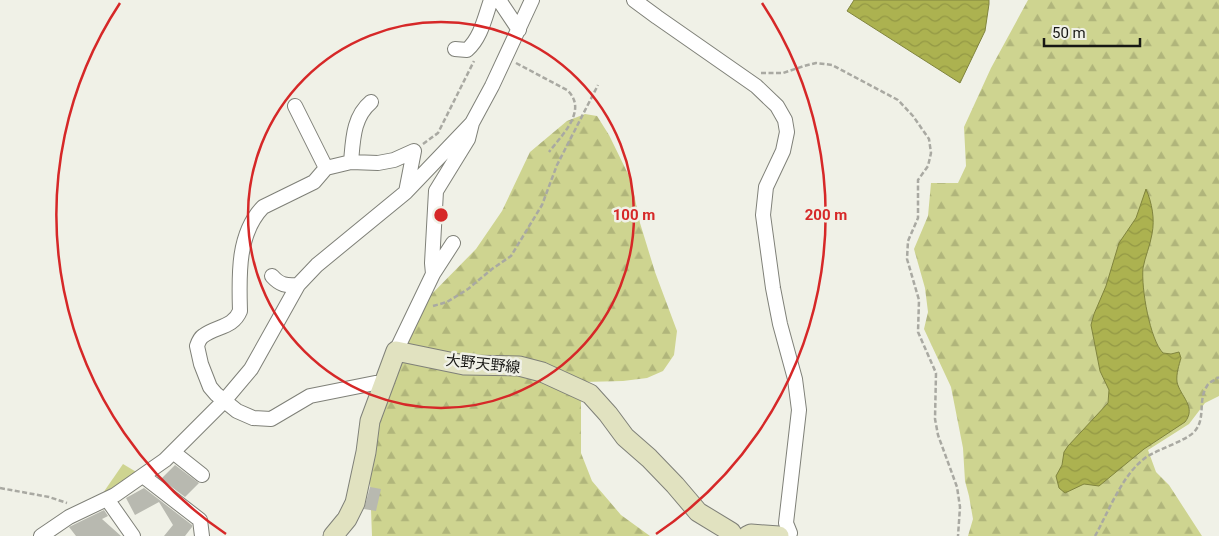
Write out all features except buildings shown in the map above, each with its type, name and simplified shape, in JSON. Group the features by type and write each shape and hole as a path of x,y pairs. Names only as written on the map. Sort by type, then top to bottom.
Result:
{"main road":[{"path":"333,536 347,519 355,503 366,452 370,421 396,351"},
{"name":"大野天野線","path":"396,351 464,365 519,366 542,372 590,394 625,437 649,458 698,512 731,532 733,536"},
{"path":"748,536 750,534 786,535"}],"street":[{"path":"455,49 467,50 472,46 479,34 491,0"},
{"path":"499,0 519,30"},
{"path":"433,274 436,191 468,139 472,123 506,58 532,0"},
{"path":"634,0 756,86 777,106 785,120 787,132 783,151 766,187 763,215 773,288 780,324 795,379 799,410 786,535"},
{"path":"351,162 357,122 362,110 371,102"},
{"path":"295,106 326,168"},
{"path":"41,536 69,517 107,499 165,460 224,401 251,369 298,285 317,265 406,192 472,123"},
{"path":"383,384 375,383 310,396 271,419 258,419 247,416 224,401 210,387 197,354 196,346 203,336 234,321 238,316 240,310 233,268 258,213 263,207 314,182 326,168 351,162 378,163 394,160 414,151"},
{"path":"406,192 414,151"},
{"path":"396,351 433,274 453,243"},
{"path":"272,276 283,285 298,285"},
{"path":"173,452 202,475"},
{"path":"143,476 200,520 202,536"},
{"path":"107,499 133,536"}],"path":[{"path":"414,151 438,133 476,56"},
{"path":"506,58 572,94 575,114 572,122 549,152"},
{"path":"760,73 783,73 816,63 832,65 898,100 913,116 929,139 931,153 928,166 918,180 918,218 908,241 907,259 919,300 918,332 936,373 935,419 938,435 957,487 960,507 958,536"},
{"path":"419,305 425,307 447,302 468,289 510,256 544,201 557,165 598,85"},
{"path":"1095,536 1126,478 1134,468 1147,457 1193,433 1202,420 1204,392 1208,384 1219,377"},
{"path":"0,488 48,497 85,509"}],"green space":[{"path":"1028,0 1219,0 1219,396 1205,403 1189,424 1148,450 1156,472 1169,485 1202,536 968,536 973,519 965,481 963,448 951,387 924,329 928,312 925,288 914,249 928,216 931,183 958,183 966,166 964,127 991,68"},
{"path":"585,114 597,116 609,135 631,180 640,223 655,272 677,331 674,355 663,371 647,378 584,382 581,402 581,453 592,481 621,515 650,536 372,536 369,456 375,388 421,305 476,249 502,211 530,152 567,121"},
{"path":"123,464 138,473 103,493"}],"water":[{"path":"854,0 989,0 989,4 985,31 960,83 847,11"},
{"path":"1146,189 1153,217 1153,228 1143,268 1143,288 1147,313 1154,337 1163,353 1179,352 1181,358 1177,382 1189,406 1188,417 1185,422 1144,449 1099,486 1084,484 1065,493 1059,488 1056,476 1062,465 1064,452 1108,403 1109,390 1100,371 1091,325 1106,286 1119,243 1136,218"}]}
